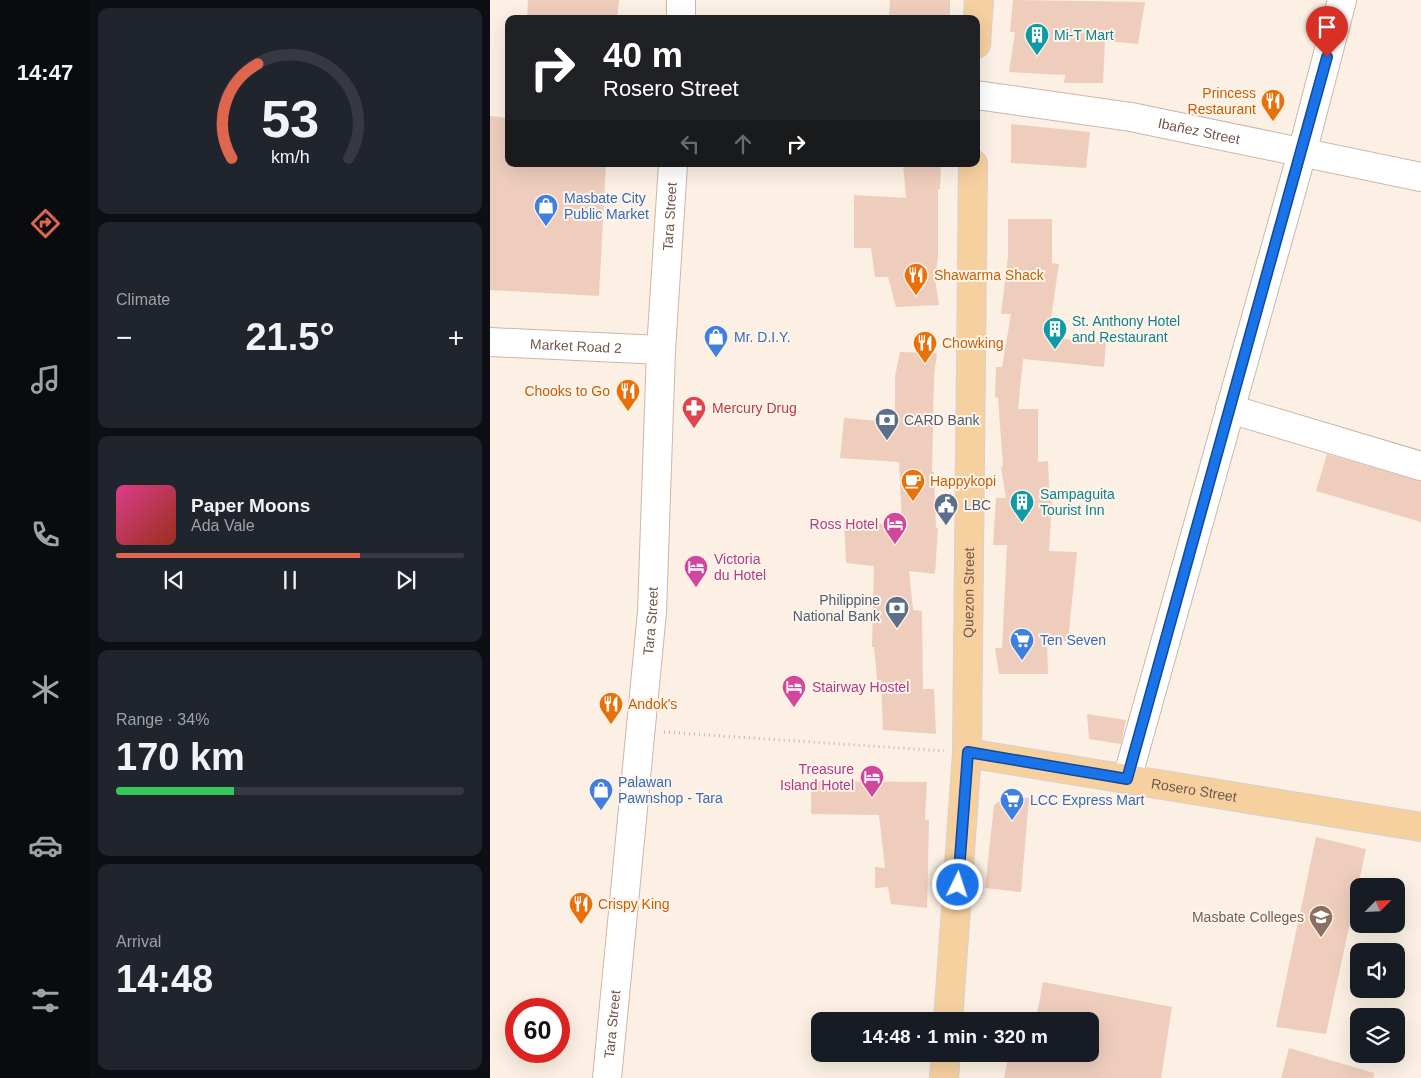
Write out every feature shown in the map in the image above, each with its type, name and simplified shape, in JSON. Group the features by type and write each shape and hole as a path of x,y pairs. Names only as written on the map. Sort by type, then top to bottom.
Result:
{"main road":[{"path":"977,15 978,0"},
{"name":"Quezon Street","path":"949,1012 968,752 973,167"},
{"name":"Rosero Street","path":"968,752 1421,827"},
{"path":"944,1078 945,1062"}],"street":[{"path":"681,15 682,0"},
{"path":"1127,779 1302,153 1342,0"},
{"name":"Ibañez Street","path":"980,96 1131,117 1421,177"},
{"name":"Tara Street","path":"607,1078 639,730 652,612 662,350 673,167"},
{"name":"Market Road 2","path":"490,342 662,350"},
{"path":"1230,409 1421,466"}],"path":[{"path":"639,730 968,752"}],"building":[{"path":"528,0 619,0 617,15 527,15"},
{"path":"890,0 950,0 950,15 889,15"},
{"path":"1013,0 1145,2 1138,44 1105,41 1103,83 1064,83 1065,75 1009,72 1015,32 1010,32"},
{"name":"Masbate City Public Market","path":"490,116 505,118 505,167 606,167 599,296 490,290"},
{"path":"1011,124 1090,132 1086,168 1011,163"},
{"path":"903,167 941,167 940,189 938,189 938,257 935,279 939,305 896,307 888,277 875,277 871,248 854,248 854,195 906,198"},
{"path":"1008,219 1052,219 1052,263 1059,264 1048,338 1106,342 1104,367 1023,359 1018,409 1038,409 1038,462 1048,461 1050,501 1052,501 1049,551 1077,552 1068,641 1047,642 1048,674 999,674 995,648 1002,648 1007,545 993,545 996,498 1006,498 1001,467 1003,466 998,398 995,397 996,367 1002,367 1011,314 1001,314 1008,257"},
{"path":"900,352 937,353 934,376 932,472 934,472 936,528 938,528 935,574 909,571 913,610 922,611 923,689 934,689 936,734 883,730 881,680 877,680 874,647 872,647 874,566 846,563 844,521 902,525 899,462 840,458 844,418 895,422 895,376"},
{"path":"1327,454 1421,481 1421,522 1316,491"},
{"path":"1087,714 1126,720 1121,744 1089,739"},
{"path":"811,781 927,782 925,820 929,820 927,908 891,904 888,887 875,888 875,867 885,868 879,815 811,814"},
{"path":"1007,795 1029,798 1021,892 985,888 994,805"},
{"name":"Masbate Colleges","path":"1316,837 1366,849 1360,878 1350,878 1350,923 1326,1034 1276,1027"},
{"path":"1043,982 1172,1007 1161,1078 1004,1078 1007,1062 1099,1062 1099,1012 1037,1012"},
{"path":"1289,1048 1374,1073 1374,1078 1281,1078"}],"place":[{"name":"Mi-T Mart","path":"1037,56"},
{"name":"Princess Restaurant","path":"1273,122"},
{"name":"Masbate City Public Market","path":"546,227"},
{"name":"Shawarma Shack","path":"916,296"},
{"name":"St. Anthony Hotel and Restaurant","path":"1055,350"},
{"name":"Mr. D.I.Y.","path":"716,358"},
{"name":"Chowking","path":"925,364"},
{"name":"Chooks to Go","path":"628,412"},
{"name":"Mercury Drug","path":"694,429"},
{"name":"CARD Bank","path":"887,441"},
{"name":"Happykopi","path":"913,502"},
{"name":"Sampaguita Tourist Inn","path":"1022,523"},
{"name":"LBC","path":"946,526"},
{"name":"Ross Hotel","path":"895,545"},
{"name":"Victoria du Hotel","path":"696,588"},
{"name":"Philippine National Bank","path":"897,629"},
{"name":"Ten Seven","path":"1022,661"},
{"name":"Stairway Hostel","path":"794,708"},
{"name":"Andok's","path":"611,725"},
{"name":"Treasure Island Hotel","path":"872,798"},
{"name":"Palawan Pawnshop - Tara","path":"601,811"},
{"name":"LCC Express Mart","path":"1012,821"},
{"name":"Crispy King","path":"581,925"},
{"name":"Masbate Colleges","path":"1321,938"}],"route":[{"path":"958,885 968,752 1127,779 1302,153 1327,57"}]}
